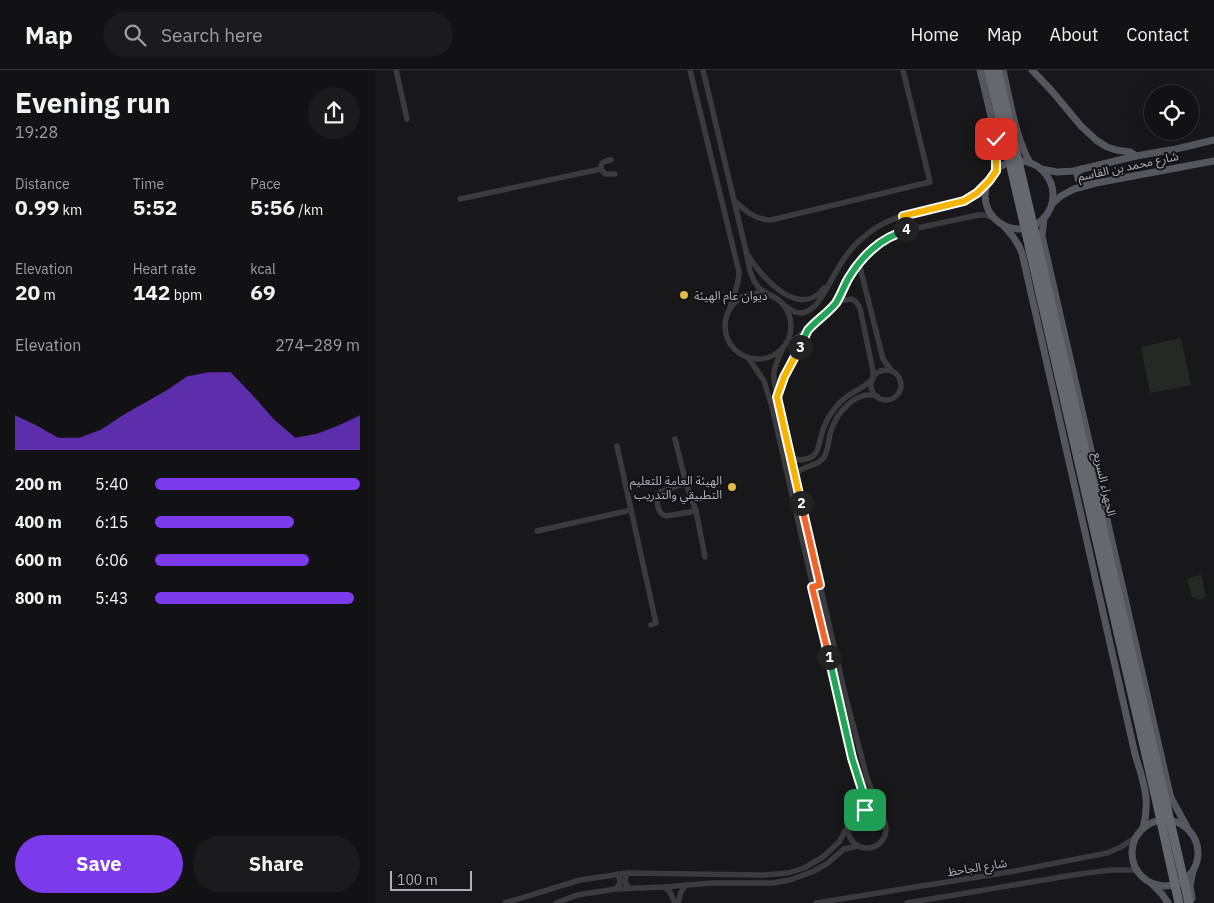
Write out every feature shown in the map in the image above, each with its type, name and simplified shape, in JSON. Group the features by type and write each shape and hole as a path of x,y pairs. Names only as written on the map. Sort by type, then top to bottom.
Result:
{"highway":[{"name":"الجهراء السريع","path":"988,70 1179,903"},
{"name":"الجهراء السريع","path":"997,70 1189,903"}],"main road":[{"path":"980,70 997,145 996,171"},
{"path":"1003,70 1018,134 1030,163"},
{"path":"1031,70 1096,140 1107,147 1129,152 1136,156"},
{"name":"شارع محمد بن القاسم","path":"1041,169 1067,172 1214,140"},
{"path":"1003,224 1015,228 1028,228 1044,218 1052,204 1053,191 1052,185 1041,169 1024,161 1012,162 1001,167 989,181 986,198 989,210 1014,238 1023,254 1133,744 1146,792 1147,811 1143,828"},
{"name":"شارع محمد بن القاسم","path":"1052,204 1074,189 1096,183 1214,161"},
{"path":"1081,169 1077,175 1079,181 1096,183"},
{"name":"الجهراء السريع","path":"1044,218 1042,236 1166,778 1171,798 1187,828"},
{"path":"1167,819 1187,828 1193,835 1198,850 1197,860 1187,878 1168,886 1152,883 1143,878 1137,870 1132,856 1132,846 1136,836 1143,828 1157,820 1167,819"},
{"path":"1193,869 1191,886 1193,903"},
{"path":"1152,883 1168,903"}],"street":[{"path":"396,70 407,119"},
{"path":"690,70 739,272 737,289 725,322 725,332 734,350 742,356 760,360 769,358 808,331 837,301 848,278 859,263 873,248 894,235 978,215 985,215 996,219"},
{"path":"703,70 750,271 759,288 770,295"},
{"path":"706,79 708,70"},
{"path":"734,198 751,215 771,220 930,182 903,70"},
{"path":"611,160 604,161 601,169 605,174 615,174"},
{"path":"460,199 601,169"},
{"path":"746,251 755,266 767,280 788,296 800,300 807,299 821,292 845,258 864,236 877,227 903,216 964,201 977,193 989,181"},
{"path":"721,200 734,198"},
{"path":"903,216 906,231"},
{"path":"837,301 852,299 860,308 873,371 872,389 881,399 891,399 899,393 901,383 883,359 859,263"},
{"path":"783,304 796,312 803,312 812,308 820,301 836,271"},
{"path":"556,903 577,895 616,889 725,882 772,883 790,880 814,872 844,849 858,846 868,848 878,845 886,832 886,827 867,778 845,694 773,379 773,369 790,334 791,323 789,313 777,298 759,292 748,294 738,299 730,307"},
{"path":"777,397 784,377 808,331"},
{"path":"505,903 580,880 617,874 763,875 788,873 803,868 823,856 839,842 853,817 861,811 865,803 852,758 767,389 749,358"},
{"path":"785,465 792,460 803,460 815,454 824,426 838,404 849,394 873,380 875,375 883,370 892,371"},
{"path":"795,476 801,469 816,464 823,459 827,452 834,423 847,406 862,396 877,396"},
{"path":"675,439 695,511 705,557"},
{"path":"617,446 642,573 656,624 651,625"},
{"path":"686,483 660,492 657,498 660,512 663,516 666,516 695,511"},
{"path":"537,531 631,510"},
{"path":"812,587 820,585"},
{"path":"861,811 873,811 883,819"},
{"path":"848,826 849,835 858,846"},
{"name":"شارع الجاحظ","path":"817,903 1015,871 1107,853 1121,847 1136,836"},
{"name":"شارع الجاحظ","path":"907,903 1079,874 1111,870 1137,870"},
{"path":"628,873 625,882 629,888"},
{"path":"616,889 620,883 617,874"},
{"path":"677,903 681,892 687,885"},
{"path":"664,887 677,903"}],"shaded area":[{"path":"1181,338 1191,385 1150,393 1141,347"},
{"path":"1201,574 1206,597 1200,600 1192,597 1187,579"}],"place":[{"name":"ديوان عام الهيئة","path":"684,295"},
{"name":"الهيئة العامة للتعليم التطبيقي والتدريب","path":"732,487"}],"route":[{"path":"865,810 861,811 865,803 864,796 852,758 812,587 820,585 777,397 784,377 808,331 837,301 848,278 859,263 873,248 899,232 906,231 903,216 964,201 977,193 996,171 996,139"}]}
